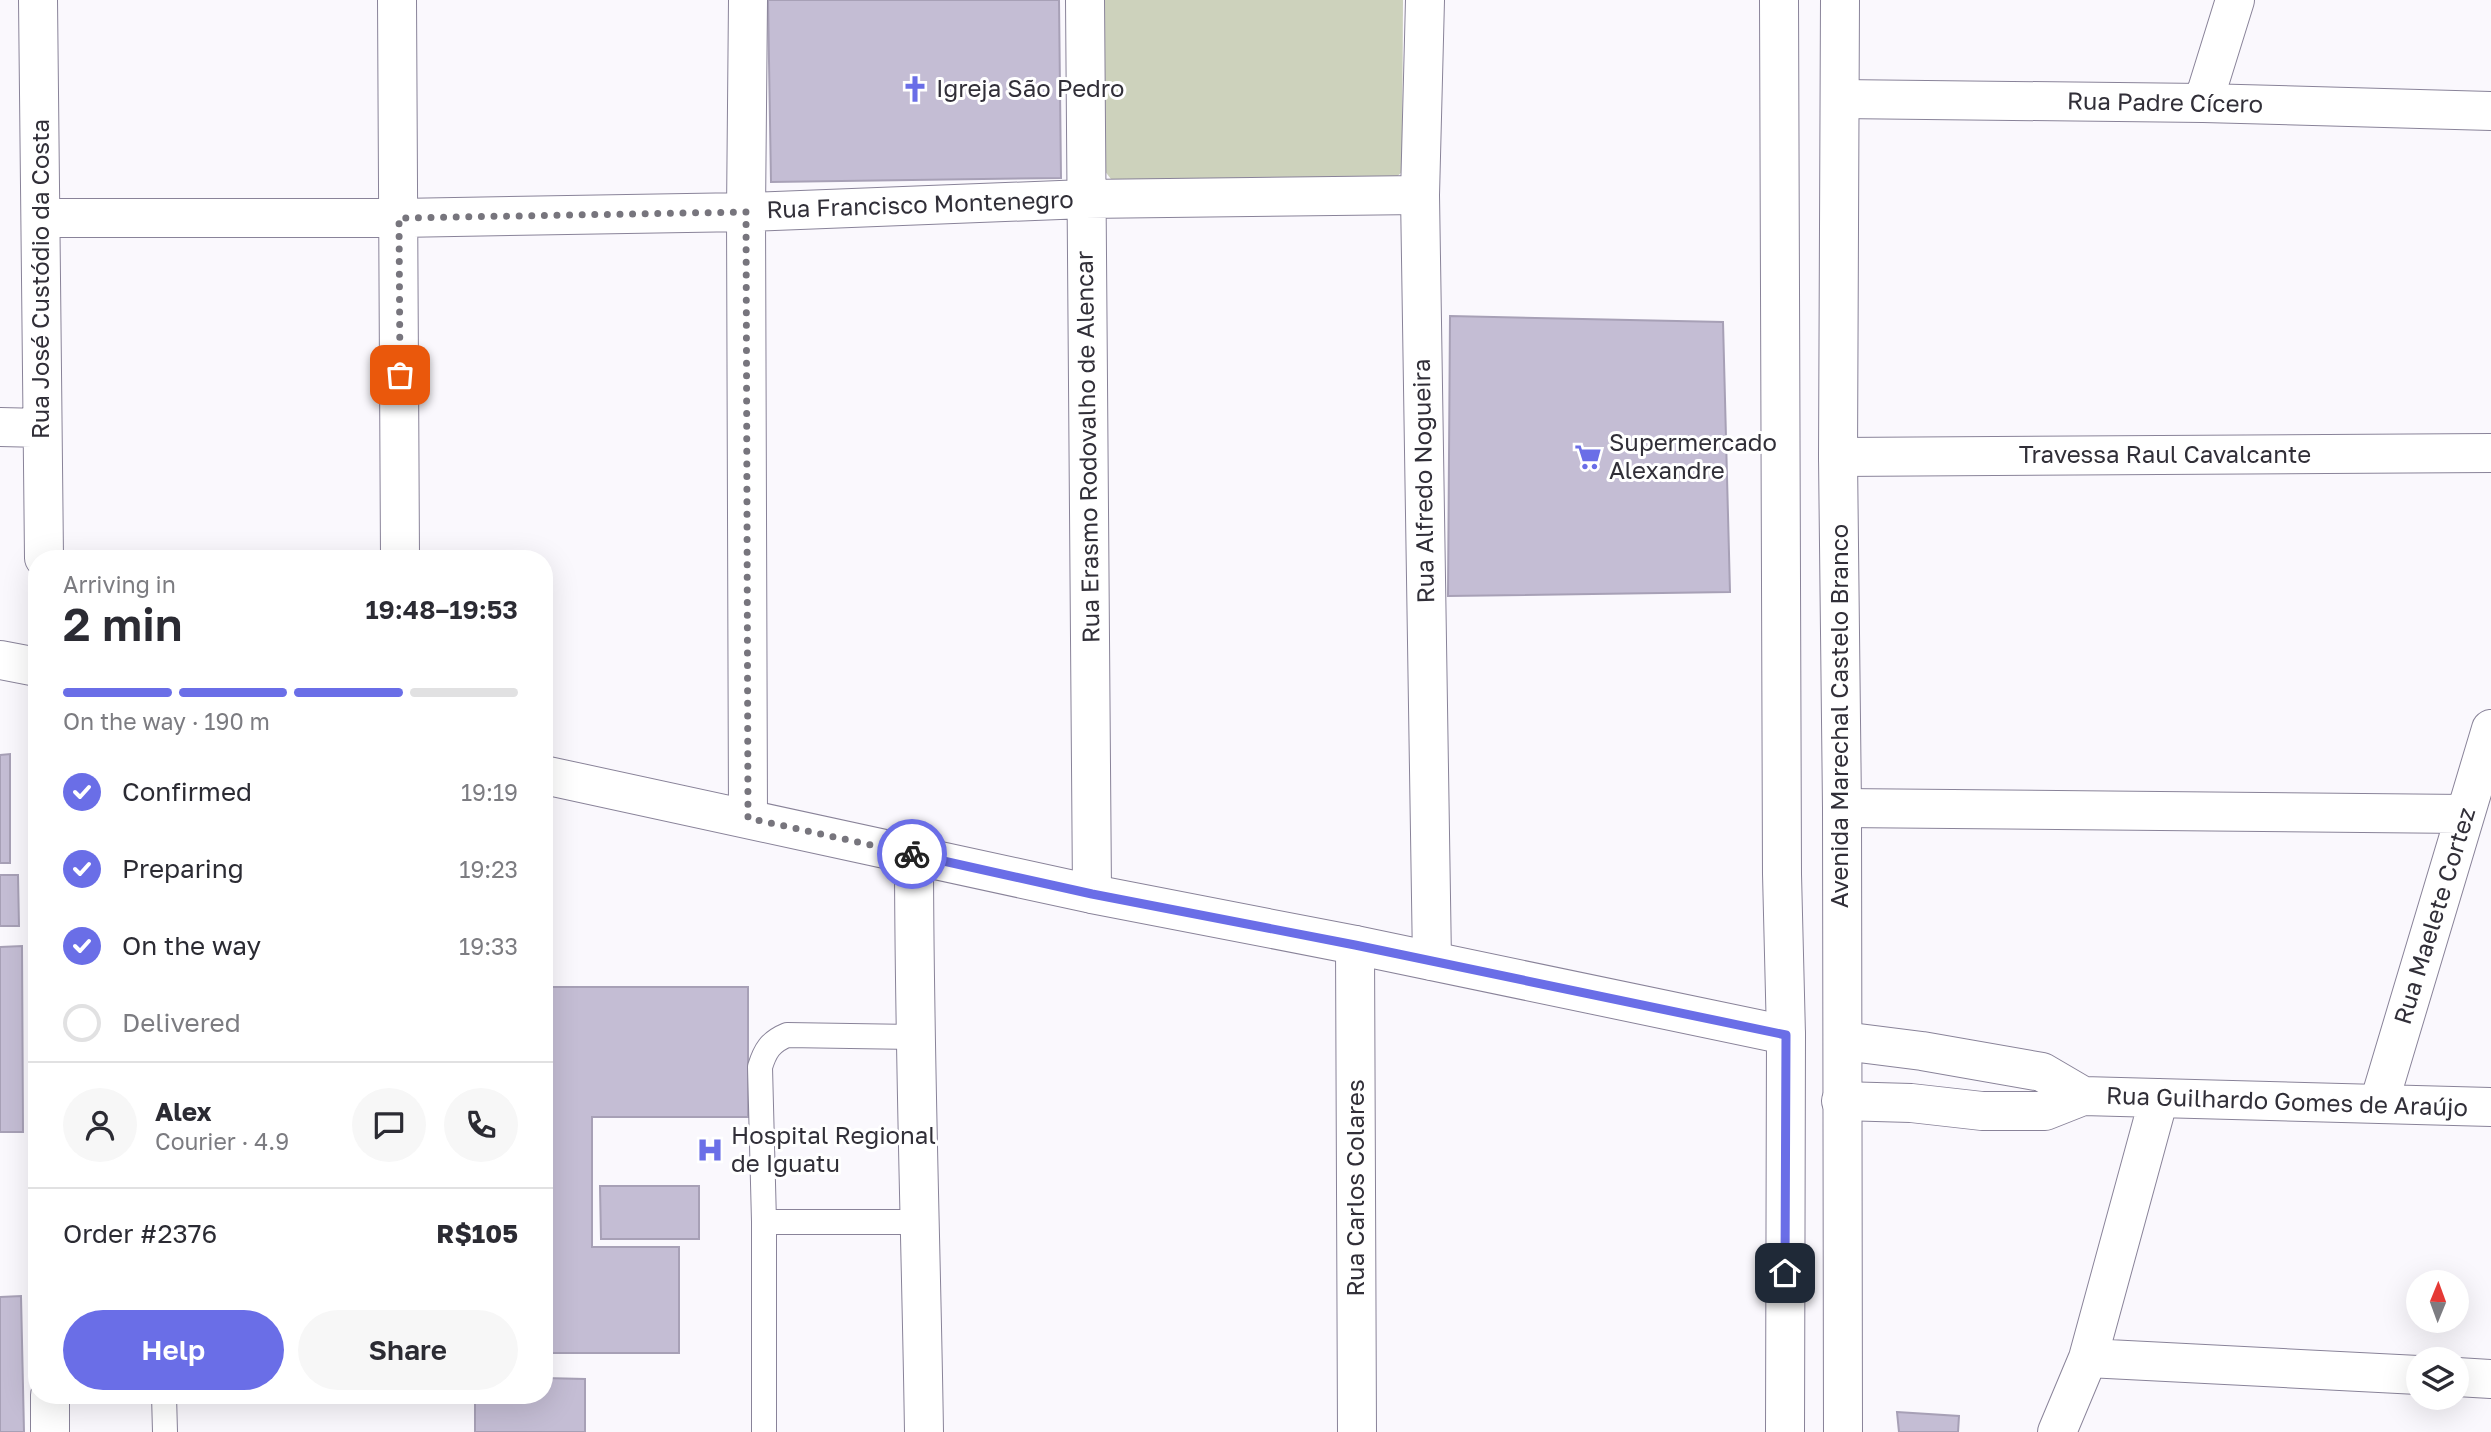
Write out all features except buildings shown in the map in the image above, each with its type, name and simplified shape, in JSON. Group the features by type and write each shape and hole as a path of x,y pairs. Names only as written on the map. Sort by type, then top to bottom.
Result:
{"street":[{"name":"Rua José Custódio da Costa","path":"38,0 44,550"},
{"path":"397,0 400,550"},
{"path":"748,0 748,818"},
{"name":"Rua Erasmo Rodovalho de Alencar","path":"1086,0 1085,199 1092,894"},
{"name":"Rua Alfredo Nogueira","path":"1425,0 1420,195 1432,961"},
{"path":"1779,0 1782,874 1786,1035 1785,1432"},
{"name":"Avenida Marechal Castelo Branco","path":"1840,0 1838,457 1842,808 1843,1432"},
{"path":"2203,103 2235,0"},
{"name":"Rua Padre Cícero","path":"1840,99 2203,103 2491,111"},
{"name":"Rua Francisco Montenegro","path":"42,218 399,218 746,212 1085,199 1420,195"},
{"path":"0,427 42,428"},
{"name":"Travessa Raul Cavalcante","path":"1838,457 2491,453"},
{"path":"0,660 28,665"},
{"name":"Rua Maelete Cortez","path":"2379,1103 2491,729"},
{"path":"553,777 1092,894 1355,945 1786,1035"},
{"path":"1842,808 2465,814"},
{"path":"914,854 914,1037 924,1432"},
{"name":"Rua Carlos Colares","path":"1355,945 1357,1432"},
{"name":"Rua Guilhardo Gomes de Araújo","path":"1843,1041 1922,1051 2042,1072 2084,1096"},
{"name":"Rua Guilhardo Gomes de Araújo","path":"1841,1101 1911,1103 1982,1111 2045,1111 2084,1096 2491,1107"},
{"path":"2057,1432 2088,1358 2159,1098"},
{"path":"2088,1358 2406,1374"},
{"path":"2469,1378 2491,1379"},
{"path":"50,1404 50,1432"}],"lane":[{"path":"764,1432 764,1222 760,1067 765,1052 775,1040 787,1035 914,1037"},
{"path":"764,1222 920,1222"},
{"path":"164,1404 165,1432"}],"green space":[{"path":"1101,0 1403,0 1402,172 1392,181 1117,187 1104,170"}],"way so far":[{"path":"400,375 399,218 746,212 748,818 912,854"}],"place":[{"name":"Igreja São Pedro","path":"915,89"},
{"name":"Supermercado Alexandre","path":"1588,457"},
{"name":"Hospital Regional de Iguatu","path":"710,1150"}],"route":[{"path":"912,854 1092,894 1355,945 1786,1035 1785,1273"}]}
